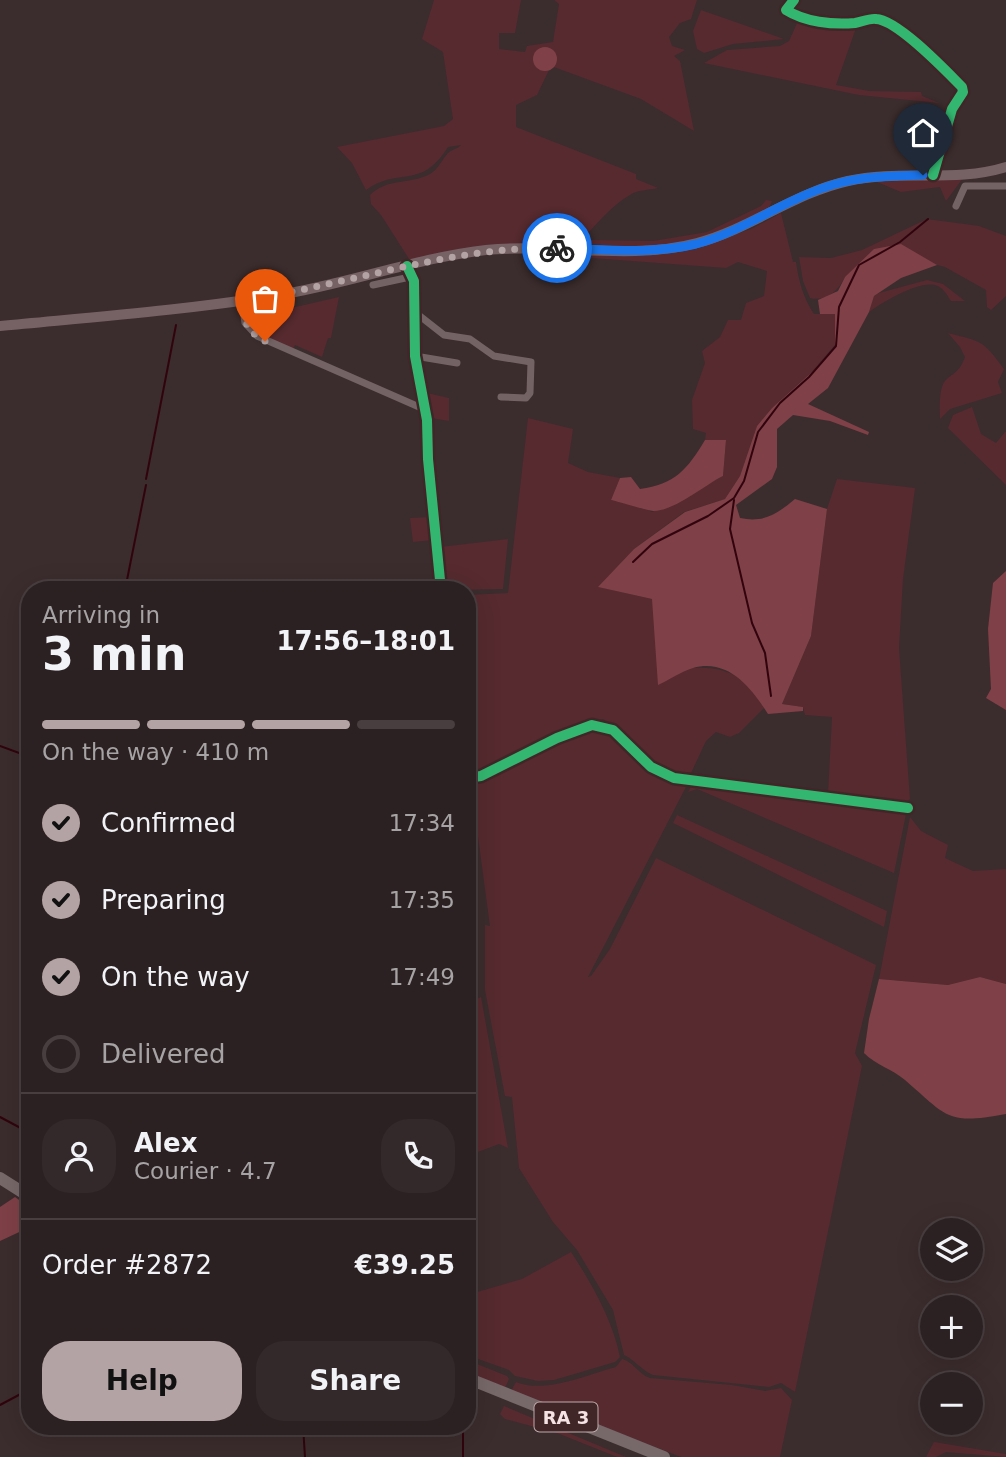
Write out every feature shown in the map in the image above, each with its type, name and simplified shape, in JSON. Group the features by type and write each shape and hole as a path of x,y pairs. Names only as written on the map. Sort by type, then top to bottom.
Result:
{"highway":[{"path":"0,1170 21,1183"},
{"path":"0,1178 21,1191"},
{"name":"RA 3","path":"476,1382 664,1457"},
{"name":"RA 3","path":"476,1390 643,1457"}],"main road":[{"path":"948,174 1006,159"},
{"path":"0,326 242,300 409,272 474,252 509,249 670,249 724,234 824,187 874,177 982,173 1006,167"}],"street":[{"path":"794,0 786,10 796,17 829,23 877,19 900,30 962,87 963,92 952,109 933,175"},
{"path":"956,206 965,186 1006,186"},
{"path":"373,285 409,272 414,281 415,356 426,410 440,581"},
{"path":"242,300 245,323 257,336 426,410"},
{"path":"416,313 444,335 470,339 494,356 531,362 530,393 526,398 501,397"},
{"path":"415,356 457,363"},
{"path":"476,777 557,738 592,725 613,730 651,767 674,778 908,808"}],"shaded area":[{"path":"434,0 521,0 515,33 499,33 499,49 525,52 527,46 553,42 559,4 554,0 697,0 691,19 680,23 669,37 672,46 685,50 674,56 680,61 694,131 641,99 551,66 537,95 516,105 516,127 636,174 636,179 658,188 636,192 622,200 579,242 514,244 411,262 371,204 370,195 383,186 430,174 448,153 461,145 448,147 438,160 419,174 389,179 366,190 352,163 337,147 444,126 453,119 443,52 422,39"},
{"path":"701,10 784,39 733,44 704,53 697,49 693,31"},
{"path":"798,21 856,28 836,85 869,91 921,92 922,96 939,103 859,95 704,63 727,50 780,46 789,41"},
{"path":"545,47 554,50 557,59 554,68 545,71 536,68 533,59 536,50"},
{"path":"963,178 946,201 940,187 901,192 877,182"},
{"path":"766,200 772,201 769,208 727,227 683,242 644,247 587,244 591,240 653,241 707,232 761,206"},
{"path":"781,213 793,262 796,262 802,289 810,308 814,314 835,314 835,345 812,372 772,408 757,426 740,476 725,499 684,512 634,549 599,587 652,599 694,668 717,669 735,676 751,689 764,708 739,733 730,737 716,732 706,741 691,773 686,772 683,775 671,772 650,759 603,719 558,734 481,773 476,773 476,595 508,593 528,418 573,429 568,463 588,472 620,478 611,500 635,504 652,512 723,476 726,440 705,440 706,433 693,429 692,400 705,363 702,351 720,337 728,320 741,320 746,303 764,296 767,271 738,262 726,268 578,257 584,253 643,255 696,249 753,228"},
{"path":"927,219 979,226 1006,236 1006,296 991,310 987,307 986,290 937,265 845,277 839,287 826,297 810,298 803,281 799,257 831,258 862,250"},
{"path":"901,244 937,265 901,278 874,296 869,312 828,388 808,404 869,432 868,435 830,421 793,415 777,429 777,467 772,479 736,505 740,518 749,519 770,516 795,499 827,509 811,636 782,704 803,707 803,711 768,714 747,686 718,667 693,668 658,685 652,599 598,587 634,549 685,512 725,499 740,476 757,426 835,346 835,314 820,314 818,300 838,291 845,277 874,249"},
{"path":"927,280 943,284 965,301 951,301 945,292 935,285 919,286 869,312 874,296 879,293"},
{"path":"339,297 331,338 328,338 322,357 295,345 292,351 269,341 256,332 248,319 248,311 278,311"},
{"path":"948,333 975,340 991,352 1004,369 998,382 1002,393 950,409 940,419 940,398 944,382 960,368 965,357"},
{"path":"427,393 449,398 449,421 431,418"},
{"path":"972,407 981,434 996,443 1006,431 1006,485 948,428 953,415"},
{"path":"705,440 726,440 723,476 662,510 651,511 611,500 620,478 631,477 640,489 652,487 679,474"},
{"path":"837,479 915,488 903,579 899,648 910,799 904,804 828,794 832,717 805,715 803,707 782,704 811,636 827,509"},
{"path":"431,517 433,540 413,542 410,518"},
{"path":"508,539 503,589 476,589 476,581 444,581 440,547"},
{"path":"1006,571 1006,710 986,698 991,689 988,629 993,583"},
{"path":"592,729 601,733 604,730 616,737 652,772 688,783 588,977 610,949 656,858 876,965 855,1053 862,1066 795,1392 781,1383 769,1387 653,1375 624,1355 613,1310 577,1250 553,1222 519,1168 512,1097 505,1096 485,990 485,925 490,926 476,821 476,782 576,733"},
{"path":"698,783 900,809 906,814 894,873 697,789 688,792 692,785"},
{"path":"677,815 887,911 884,927 673,823"},
{"path":"910,817 921,831 948,845 945,858 973,871 1006,869 1006,984 980,977 948,985 879,979"},
{"path":"980,977 1006,984 1006,1114 959,1118 940,1110 900,1076 864,1053 869,1019 879,979 948,985"},
{"path":"481,997 508,1148 499,1144 476,1153 476,1000"},
{"path":"15,1197 21,1201 21,1231 0,1241 0,1207"},
{"path":"571,1252 607,1316 620,1357 615,1362 554,1380 538,1381 515,1376 509,1370 476,1358 476,1292 522,1279"},
{"path":"622,1359 650,1378 732,1385 765,1391 781,1388 792,1400 780,1457 681,1457 511,1391 516,1382 540,1386 566,1382 616,1367"},
{"path":"476,1364 507,1376 509,1379 505,1388 476,1377"},
{"path":"504,1406 626,1457 617,1457 557,1433 505,1419 500,1414"},
{"path":"934,1442 1006,1454 1006,1457 946,1452 936,1457 926,1457"}],"waterway":[{"path":"633,562 652,544 708,516 734,498 744,481 758,432 780,403 809,377 836,346 839,307 859,265 900,242 928,219"},
{"path":"146,479 176,325"},
{"path":"127,581 146,485"},
{"path":"734,500 730,529 752,623 765,653 771,696"},
{"path":"0,746 21,754"},
{"path":"0,1117 21,1128"},
{"path":"0,1405 21,1394"},
{"path":"304,1435 305,1457"},
{"path":"463,1435 463,1457"}],"cycle path":[{"path":"794,0 786,10 810,20 855,23 874,19 885,22 921,47 962,87 963,92 952,109 933,175"},
{"path":"407,266 414,281 415,356 427,420 428,459 440,581"},
{"path":"476,777 557,738 592,725 613,730 651,767 674,778 908,808"}],"way so far":[{"path":"265,341 248,328 243,317 242,300 315,288 486,250 557,248"}],"route":[{"path":"557,248 643,251 670,249 724,234 824,187 874,177 923,175"}]}
